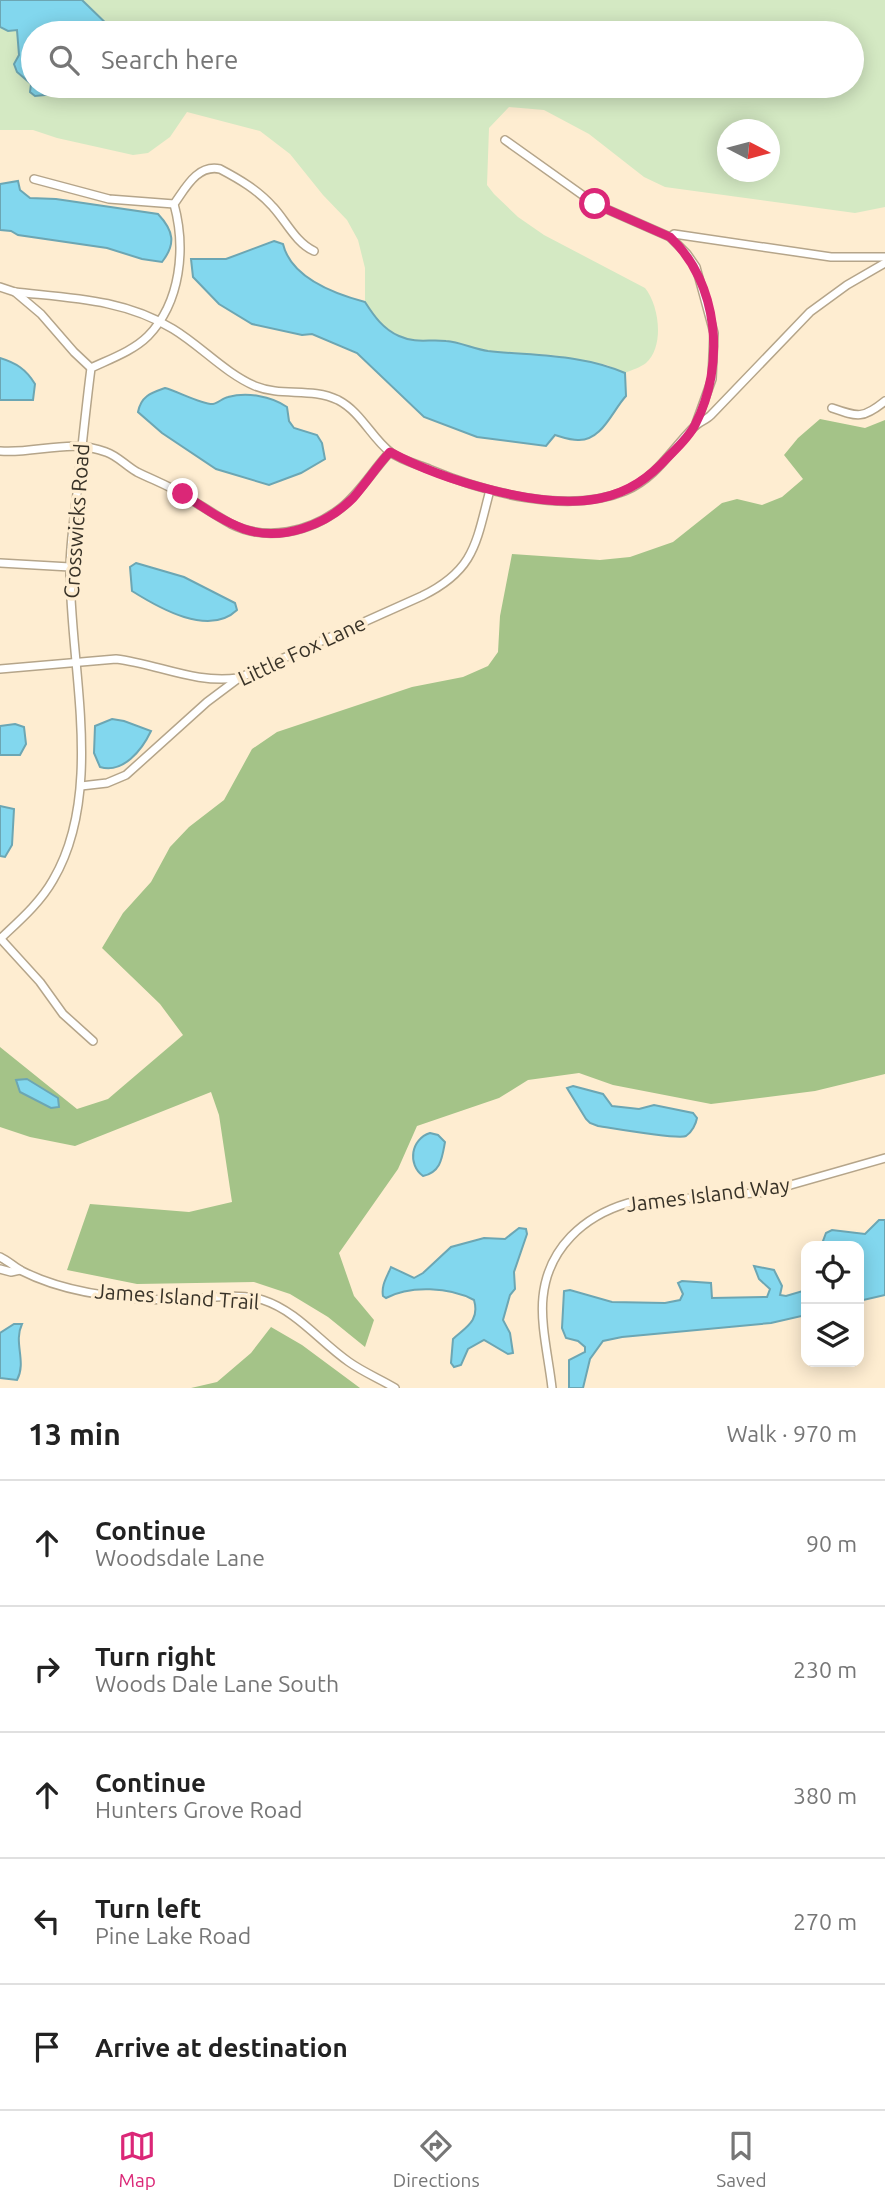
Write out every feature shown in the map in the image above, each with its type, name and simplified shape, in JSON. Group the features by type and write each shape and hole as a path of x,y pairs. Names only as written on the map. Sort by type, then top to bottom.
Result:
{"street":[{"path":"505,140 595,204 670,237 696,267 714,333 712,379 695,426"},
{"path":"15,292 41,314 91,368 146,338 159,321 174,289 180,265 180,230 174,204 193,178 201,171 214,167 254,189 272,205 306,247 314,251"},
{"path":"34,179 109,199 174,204"},
{"path":"670,237 674,234 831,257 885,257"},
{"path":"0,287 15,292 108,303 133,309 159,321 257,387 276,392 313,393 336,399 353,411 390,452 432,471 489,490 572,501 603,498 625,491 649,476 695,426 711,415 810,312 847,285 885,263"},
{"name":"Crosswicks Road","path":"0,939 22,919 53,881 77,819 81,786 80,712 71,625 70,567 91,368"},
{"path":"832,408 857,417 871,412 885,401"},
{"path":"0,451 57,445 97,449 113,455 135,471 183,494 232,524 265,533 282,533 307,527 333,514 351,499 390,452"},
{"name":"Little Fox Lane","path":"81,786 107,783 126,775 207,702 239,678 422,596 449,581 462,568 474,547 489,490"},
{"path":"0,563 70,567"},
{"path":"0,669 116,659 134,661 197,679 239,678"},
{"path":"0,939 40,982 63,1014 93,1041"},
{"name":"James Island Way","path":"552,1388 543,1308 547,1279 558,1253 575,1230 588,1221 628,1203 767,1192 885,1158"},
{"name":"James Island Trail","path":"0,1257 20,1270 68,1287 116,1296 169,1300 237,1297 262,1300 283,1309 350,1363 395,1388"},
{"name":"James Island Trail","path":"0,1269 11,1272 20,1270"}],"green space":[{"path":"0,0 885,0 885,207 855,213 665,187 644,177 589,134 544,110 509,107 489,128 487,185 494,194 518,217 544,235 645,288 650,295 658,325 656,346 646,363 625,373 607,365 552,355 485,351 447,341 420,343 397,335 376,320 365,302 365,268 358,240 347,220 290,154 260,131 187,112 170,137 148,153 133,155 33,130 0,130"},
{"path":"820,419 865,428 885,420 885,1074 815,1091 711,1104 613,1085 579,1073 528,1080 499,1098 417,1126 398,1169 339,1253 354,1296 374,1320 365,1347 328,1317 290,1294 254,1282 137,1284 67,1270 90,1204 189,1212 232,1202 219,1115 211,1092 75,1146 30,1137 0,1127 0,1047 77,1109 108,1099 183,1035 160,1004 102,948 123,913 151,882 170,847 189,827 224,800 252,749 277,732 412,687 463,677 488,666 498,652 500,616 512,554 600,560 630,557 673,542 722,503 737,499 762,505 782,497 803,479 784,455 798,438"},
{"path":"271,1327 302,1345 360,1388 191,1388 217,1382 251,1353"}],"water":[{"path":"0,0 82,0 104,21 21,21 21,75 14,64 19,55 17,30 8,31 0,27"},
{"path":"18,181 20,190 30,198 56,199 158,214 170,232 170,249 162,262 107,248 0,230 0,184"},
{"path":"274,241 283,244 295,266 305,275 328,289 365,302 384,326 399,336 417,341 451,342 488,351 592,362 625,373 626,396 594,436 578,440 555,435 546,446 477,437 424,417 357,353 312,334 302,335 252,324 219,304 193,277 191,259 226,259"},
{"path":"0,358 20,367 32,379 35,384 33,400 0,400"},
{"path":"165,388 209,404 243,395 274,400 287,407 289,421 294,428 317,435 322,443 325,459 301,473 269,485 216,469 162,433 138,412 144,399"},
{"path":"136,563 184,577 235,603 237,610 226,618 213,621 170,612 132,591 130,567"},
{"path":"112,719 151,731 137,753 124,764 100,767 94,753 95,726"},
{"path":"15,724 24,727 26,744 20,755 0,755 0,726"},
{"path":"0,806 14,809 12,845 5,857 0,856"},
{"path":"27,1079 58,1098 59,1107 51,1108 20,1092 16,1080"},
{"path":"573,1086 603,1094 612,1106 639,1109 654,1105 693,1113 697,1118 690,1132 680,1137 598,1126 586,1119 567,1088"},
{"path":"430,1133 438,1135 445,1142 437,1168 423,1176 415,1165 413,1152 419,1141"},
{"path":"879,1220 885,1220 885,1295 864,1300 864,1241 823,1241 826,1233 832,1230 865,1234"},
{"path":"519,1228 526,1229 527,1234 514,1272 515,1289 510,1295 503,1320 510,1333 513,1353 508,1354 484,1340 468,1349 461,1365 454,1367 451,1363 453,1339 473,1318 474,1300 453,1292 430,1289 406,1291 386,1298 383,1296 383,1288 391,1267 414,1278 451,1247 484,1238 505,1239"},
{"path":"754,1266 774,1270 782,1286 780,1295 801,1292 801,1316 771,1323 603,1341 590,1359 583,1388 569,1388 569,1360 585,1352 585,1347 578,1341 566,1338 562,1328 564,1291 570,1290 612,1302 665,1303 680,1300 683,1294 678,1283 682,1281 711,1283 712,1298 767,1297 770,1289 759,1279"},
{"path":"14,1324 22,1324 19,1338 21,1366 17,1380 0,1378 0,1333"}],"route":[{"path":"183,494 232,524 247,530 282,533 315,524 341,508 390,452 432,471 489,490 572,501 603,498 625,491 649,476 695,426 703,407 714,365 711,317 696,267 670,237 595,204"}]}
